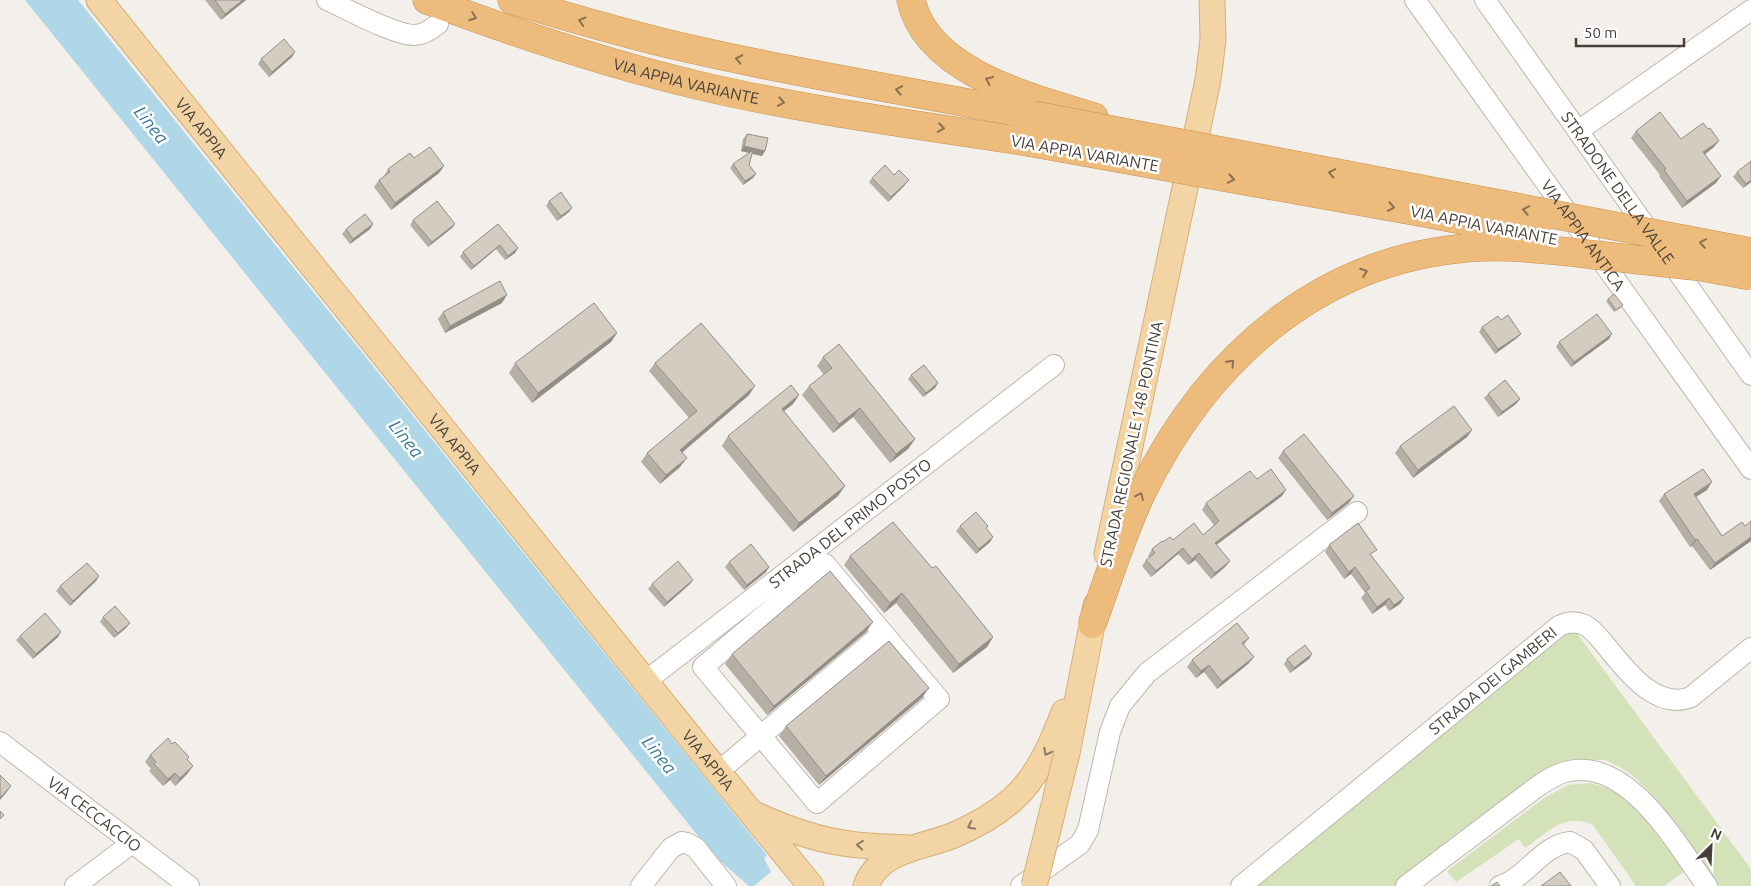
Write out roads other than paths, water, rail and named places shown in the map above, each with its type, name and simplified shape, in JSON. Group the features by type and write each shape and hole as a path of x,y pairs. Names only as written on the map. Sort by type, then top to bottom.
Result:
{"highway":[{"name":"VIA APPIA VARIANTE","path":"427,0 584,55 701,86 822,110 1028,142 1436,215 1751,276"},
{"name":"VIA APPIA VARIANTE","path":"512,0 628,34 702,52 1034,106 1187,144 1751,252"},
{"path":"911,0 922,28 947,55 976,74 1034,106"},
{"path":"1092,624 1135,508 1153,471 1175,434 1212,385 1252,342 1276,322 1312,297 1357,275 1388,264 1433,253 1469,248 1502,247 1546,250 1703,267"}],"main road":[{"name":"VIA APPIA","path":"99,0 811,886"},
{"name":"STRADA REGIONALE 148 PONTINA","path":"1034,886 1067,753 1092,624 1208,80 1213,40 1212,0"},
{"path":"866,886 878,866 888,859 908,848 954,834 993,814 1025,788 1055,736 1092,624"},
{"path":"1052,886 1067,753"},
{"path":"750,812 797,832 823,839 849,844 908,848"}],"street":[{"path":"327,0 406,34 413,35 426,32 438,24"},
{"name":"VIA APPIA ANTICA","path":"1415,0 1751,469"},
{"name":"STRADONE DELLA VALLE","path":"1485,0 1751,375"},
{"path":"1578,131 1751,10"},
{"name":"STRADA DEL PRIMO POSTO","path":"646,681 1054,365"},
{"path":"1021,886 1080,844 1088,830 1110,732 1120,706 1147,673 1357,512"},
{"path":"825,564 939,699 817,803 761,737 702,667 825,564"},
{"name":"STRADA DEI GAMBERI","path":"1241,886 1559,626 1574,622 1585,626 1596,634 1642,685 1657,694 1675,700 1690,697 1751,648"},
{"path":"718,772 883,633"},
{"name":"VIA CECCACCIO","path":"0,742 189,886"},
{"path":"1406,886 1534,788 1550,778 1563,773 1581,770 1597,773 1616,781 1640,797 1653,812 1699,883"},
{"path":"641,886 671,848 682,842 696,848 726,886"},
{"path":"1500,886 1513,880 1556,846 1570,842 1584,850 1610,886"},
{"path":"75,886 132,843"}],"water":[{"name":"Linea","path":"25,0 78,0 767,855 764,858 771,872 754,886 749,886 715,857"}]}
